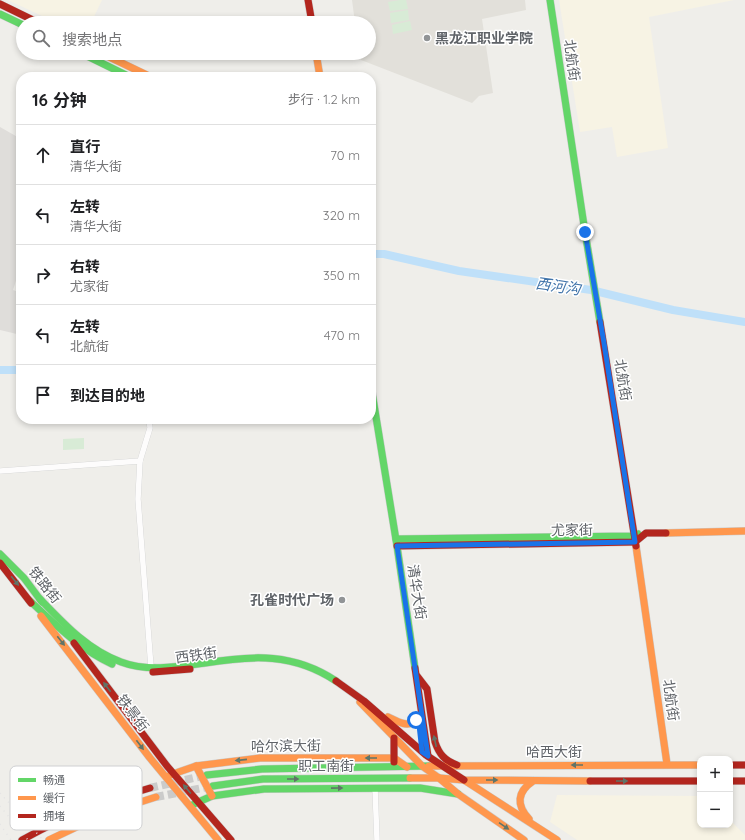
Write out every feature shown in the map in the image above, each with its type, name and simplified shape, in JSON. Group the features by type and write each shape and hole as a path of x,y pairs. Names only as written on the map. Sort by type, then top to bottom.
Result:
{"main road":[{"path":"308,0 311,16"},
{"path":"313,0 315,16"},
{"name":"北航街","path":"550,0 585,232 604,340 667,764"},
{"path":"0,4 25,16"},
{"path":"0,14 16,22"},
{"path":"95,60 120,72"},
{"path":"116,60 141,72"},
{"path":"317,60 319,72"},
{"path":"322,60 324,72"},
{"name":"清华大街","path":"376,417 416,675 425,754 422,766"},
{"name":"清华大街","path":"373,424 425,754"},
{"name":"尤家街","path":"634,539 645,530 745,528"},
{"name":"尤家街","path":"396,542 634,539 646,533 745,531"},
{"name":"铁路街","path":"0,554 24,578 67,634"},
{"name":"铁路街","path":"0,563 29,600"},
{"name":"西铁街","path":"40,598 86,643 102,654 118,662 151,667 174,666 250,657 267,657 292,660 334,679 376,713"},
{"name":"西铁街","path":"29,600 67,634 100,659 115,665 136,670 165,672 236,662 278,662 295,666 313,673 335,685 376,713"},
{"name":"铁景街","path":"29,600 165,777 218,840"},
{"name":"铁景街","path":"67,634 174,774 231,840"},
{"path":"416,675 427,690 437,750 440,755 448,761 461,766"},
{"path":"376,713 409,725 415,722 418,716"},
{"path":"376,713 394,738 422,766 458,794 524,840"},
{"path":"376,713 441,766 557,840"},
{"path":"394,738 395,766"},
{"name":"哈尔滨大街","path":"165,777 196,766 260,758 394,758"},
{"path":"394,758 407,767"},
{"name":"哈西大街","path":"407,767 697,765"},
{"path":"733,765 745,765"},
{"path":"196,766 212,796"},
{"name":"职工南街","path":"207,775 262,769 407,767"},
{"name":"哈西大街","path":"439,778 464,780 533,781 697,781"},
{"name":"职工南街","path":"213,786 263,779 439,778"},
{"path":"533,781 525,786 522,791 520,804 521,809 533,824"},
{"path":"733,781 745,781"},
{"path":"142,790 150,788"},
{"path":"189,806 212,796 264,790 420,788 458,794"},
{"path":"142,801 156,797"},
{"path":"22,840 38,830"},
{"path":"48,840 69,830"}],"street":[{"path":"150,424 150,428 140,461 138,499 151,667"},
{"path":"0,472 140,461"},
{"path":"375,788 377,840"}],"shaded area":[{"path":"8,0 102,0 94,16 42,16"},
{"name":"黑龙江职业学院","path":"352,0 525,0 526,10 482,19 493,93 479,96 472,103 361,60 376,60 376,16 354,16"},
{"path":"559,0 734,0 649,17 668,148 617,157 612,127 580,132"},
{"path":"0,127 16,136 16,281 13,290 16,291 16,334 0,330"},
{"path":"557,795 697,796 697,828 733,828 733,823 745,835 745,840 577,840 550,822"}],"green space":[{"path":"406,0 408,9 390,11 388,2"},
{"path":"408,10 409,20 391,23 390,13"},
{"path":"410,21 412,30 393,34 392,25"},
{"path":"84,438 84,449 63,450 63,439"}],"waterway":[{"name":"西河沟","path":"376,254 384,254 459,271 591,290 673,310 745,322"},
{"name":"西河沟","path":"0,370 16,370"}],"tunnel":[{"path":"150,788 207,775"},
{"path":"156,797 213,786"}],"railway":[{"path":"0,793 10,804"},
{"path":"0,806 10,818"},
{"path":"0,824 11,840"},
{"path":"20,830 28,840"},
{"path":"34,830 43,840"}],"traffic: fast":[{"path":"550,0 600,322"},
{"path":"0,14 16,22"},
{"path":"95,60 120,72"},
{"path":"376,417 415,668"},
{"path":"396,539 634,536 638,534"},
{"path":"0,554 24,578 42,602"},
{"path":"40,599 67,627 98,651 109,657 131,665 162,668 240,658 273,658 305,665 336,681"},
{"path":"29,600 78,643 100,658 112,664"},
{"path":"207,775 262,769 429,766"},
{"path":"213,786 263,779 410,778"},
{"path":"194,804 212,796 264,789 420,788 458,794"}],"traffic: slow":[{"path":"116,60 141,72"},
{"path":"317,60 319,72"},
{"path":"666,533 745,531"},
{"path":"636,546 667,764"},
{"path":"41,616 150,758 218,840"},
{"path":"360,702 422,766 439,778"},
{"path":"388,717 401,723 408,724 415,722 418,716"},
{"path":"170,775 196,766 260,758 394,758 407,767"},
{"path":"429,766 697,765"},
{"path":"196,766 212,796"},
{"path":"410,778 590,781"},
{"path":"439,778 458,794 524,840"},
{"path":"464,780 557,840"},
{"path":"529,819 522,809 520,799 521,794 533,781"},
{"path":"142,801 156,797"},
{"path":"49,840 70,830"}],"traffic: jam":[{"path":"308,0 311,16"},
{"path":"0,4 25,16"},
{"path":"600,322 636,546"},
{"path":"397,546 635,542 646,533 666,533"},
{"path":"0,563 31,603"},
{"path":"74,643 167,766 231,840"},
{"path":"415,668 428,756"},
{"path":"153,672 190,669"},
{"path":"417,676 427,689 435,742 446,759 457,765"},
{"path":"336,681 364,701 426,755 464,780"},
{"path":"394,738 394,762"},
{"path":"733,765 745,765"},
{"path":"590,781 697,781"},
{"path":"733,781 745,781"},
{"path":"142,790 150,788"},
{"path":"22,840 41,830"}],"place":[{"name":"黑龙江职业学院","path":"427,38"},
{"name":"孔雀时代广场","path":"342,600"}],"route":[{"path":"416,720 418,716 422,752 428,756 397,546 635,542 585,232"}]}
